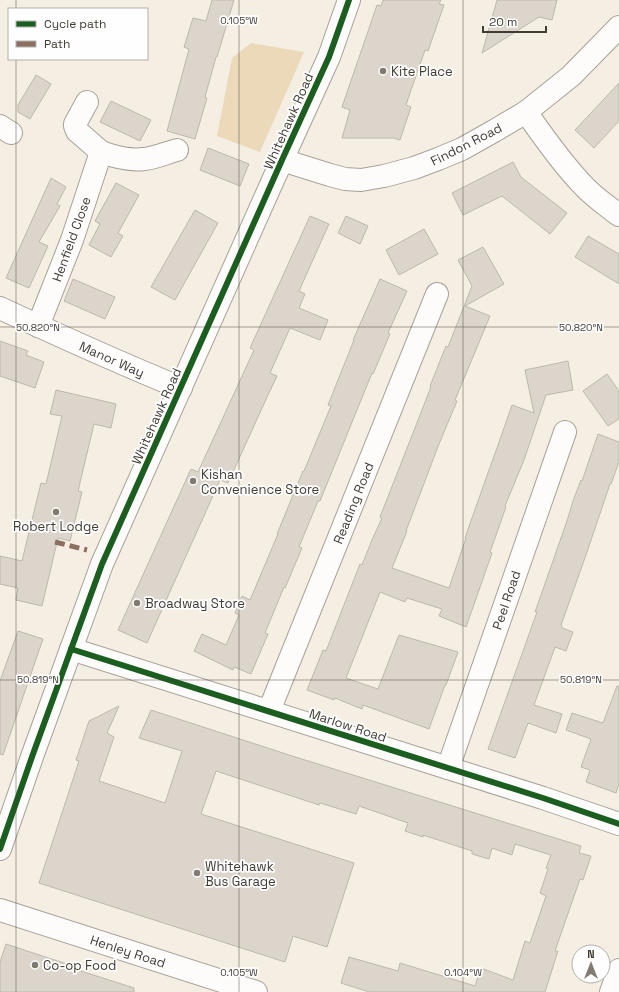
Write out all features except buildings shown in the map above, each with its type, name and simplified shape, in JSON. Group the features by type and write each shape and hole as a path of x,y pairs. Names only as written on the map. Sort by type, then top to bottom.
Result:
{"street":[{"name":"Whitehawk Road","path":"0,849 70,649 102,564 329,57 349,0"},
{"name":"Findon Road","path":"282,160 345,179 361,180 373,179 414,168 438,159 462,149 526,112 571,76 619,27"},
{"path":"87,102 75,126 77,131 101,152 116,157 144,159 177,150"},
{"path":"526,112 558,157 581,184 600,202 619,215"},
{"name":"Henfield Close","path":"38,326 72,240 101,152"},
{"name":"Reading Road","path":"269,711 437,294"},
{"name":"Manor Way","path":"0,308 141,372 181,388"},
{"name":"Peel Road","path":"448,768 565,432"},
{"name":"Marlow Road","path":"70,649 543,798 619,824"},
{"name":"Henley Road","path":"0,910 256,992"},
{"path":"611,992 619,970"}],"shaded area":[{"path":"251,43 304,52 260,152 217,136 232,58"}],"marked path":[{"path":"55,542 87,550"}],"cycle path":[{"path":"0,849 102,564 329,57 349,0"},
{"path":"71,649 543,798 619,824"}],"place":[{"name":"Kite Place","path":"383,71"},
{"name":"Kishan Convenience Store","path":"193,481"},
{"name":"Robert Lodge","path":"56,512"},
{"name":"Broadway Store","path":"137,603"},
{"name":"Whitehawk Bus Garage","path":"197,873"},
{"name":"Co-op Food","path":"35,965"}]}
